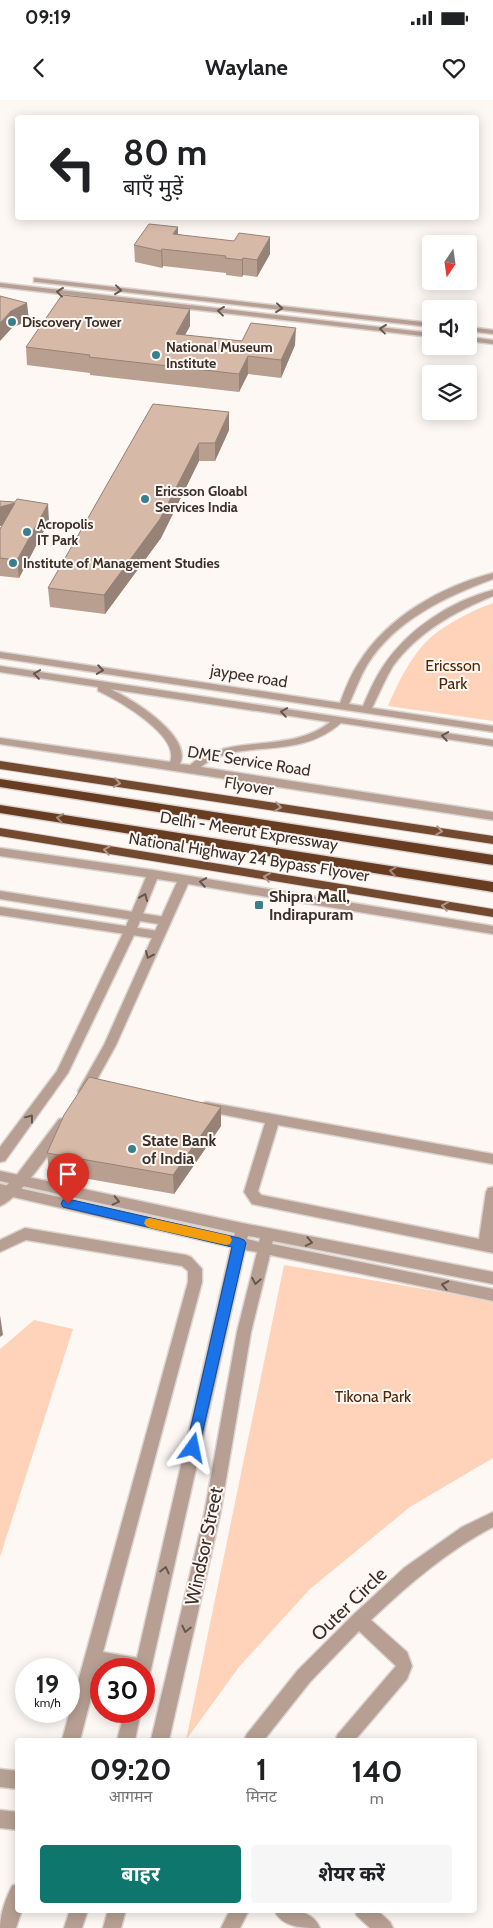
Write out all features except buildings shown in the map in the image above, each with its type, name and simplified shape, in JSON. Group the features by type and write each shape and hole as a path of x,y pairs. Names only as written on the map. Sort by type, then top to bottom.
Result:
{"highway":[{"name":"Flyover","path":"0,765 493,840"},
{"name":"Delhi - Meerut Expressway","path":"0,783 493,860"},
{"name":"Delhi - Meerut Expressway","path":"0,809 493,887"},
{"name":"National Highway 24 Bypass Flyover","path":"0,832 493,913"}],"street":[{"path":"0,276 422,324"},
{"path":"0,285 422,334"},
{"path":"477,330 493,332"},
{"path":"477,340 493,342"},
{"path":"343,707 362,665 383,637 403,620 452,590 493,576"},
{"path":"366,710 388,665 409,641 435,619 493,593"},
{"name":"jaypee road","path":"0,655 493,729"},
{"path":"0,669 493,743"},
{"path":"70,679 115,694 156,723 174,744 178,755 174,766"},
{"path":"192,769 199,761 211,756 254,747 301,742 322,734 338,720"},
{"name":"DME Service Road","path":"0,742 174,766 493,816"},
{"path":"0,852 153,874 493,930"},
{"path":"0,1157 62,1073 130,931 153,874"},
{"path":"0,1201 5,1190 21,1180 74,1109 110,1045 184,879"},
{"path":"0,895 165,921"},
{"path":"0,911 158,936"},
{"path":"189,1104 493,1159"},
{"path":"273,1119 251,1192 257,1200 489,1246 493,1192"},
{"path":"0,1176 241,1236"},
{"path":"5,1190 266,1241 493,1278"},
{"path":"0,1246 25,1234 186,1260 195,1269 196,1282 93,1658"},
{"name":"Windsor Street","path":"145,1658 241,1236"},
{"path":"266,1241 493,1295"},
{"name":"Windsor Street","path":"160,1738 212,1515 244,1332 266,1241"},
{"name":"Outer Circle","path":"255,1738 304,1676 359,1620 410,1573 468,1532 493,1519"},
{"path":"346,1738 401,1673 404,1666 401,1658 359,1620"},
{"path":"72,1738 90,1669"},
{"path":"126,1738 130,1723"},
{"path":"0,1778 15,1780"},
{"path":"0,1819 15,1821"},
{"path":"7,1928 15,1902"},
{"path":"73,1928 78,1913"},
{"path":"112,1928 116,1913"},
{"path":"230,1928 238,1913"},
{"path":"288,1913 311,1928"},
{"path":"366,1913 384,1928"}],"green space":[{"name":"Ericsson Park","path":"493,603 493,721 388,706 405,671 429,639 459,618"},
{"name":"Tikona Park","path":"284,1265 493,1301 493,1458 410,1507 310,1589 239,1667 186,1738"},
{"path":"34,1320 73,1329 0,1557 0,1349"}],"slow traffic":[{"path":"150,1223 226,1240"}],"place":[{"name":"Discovery Tower","path":"12,322"},
{"name":"National Museum Institute","path":"156,355"},
{"name":"Ericsson Gloabl Services India","path":"145,499"},
{"name":"Acropolis IT Park","path":"27,532"},
{"name":"Institute of Management Studies","path":"13,563"},
{"name":"Shipra Mall, Indirapuram","path":"259,905"},
{"name":"State Bank of India","path":"132,1149"}],"route":[{"path":"68,1204 239,1243 193,1448"}]}
